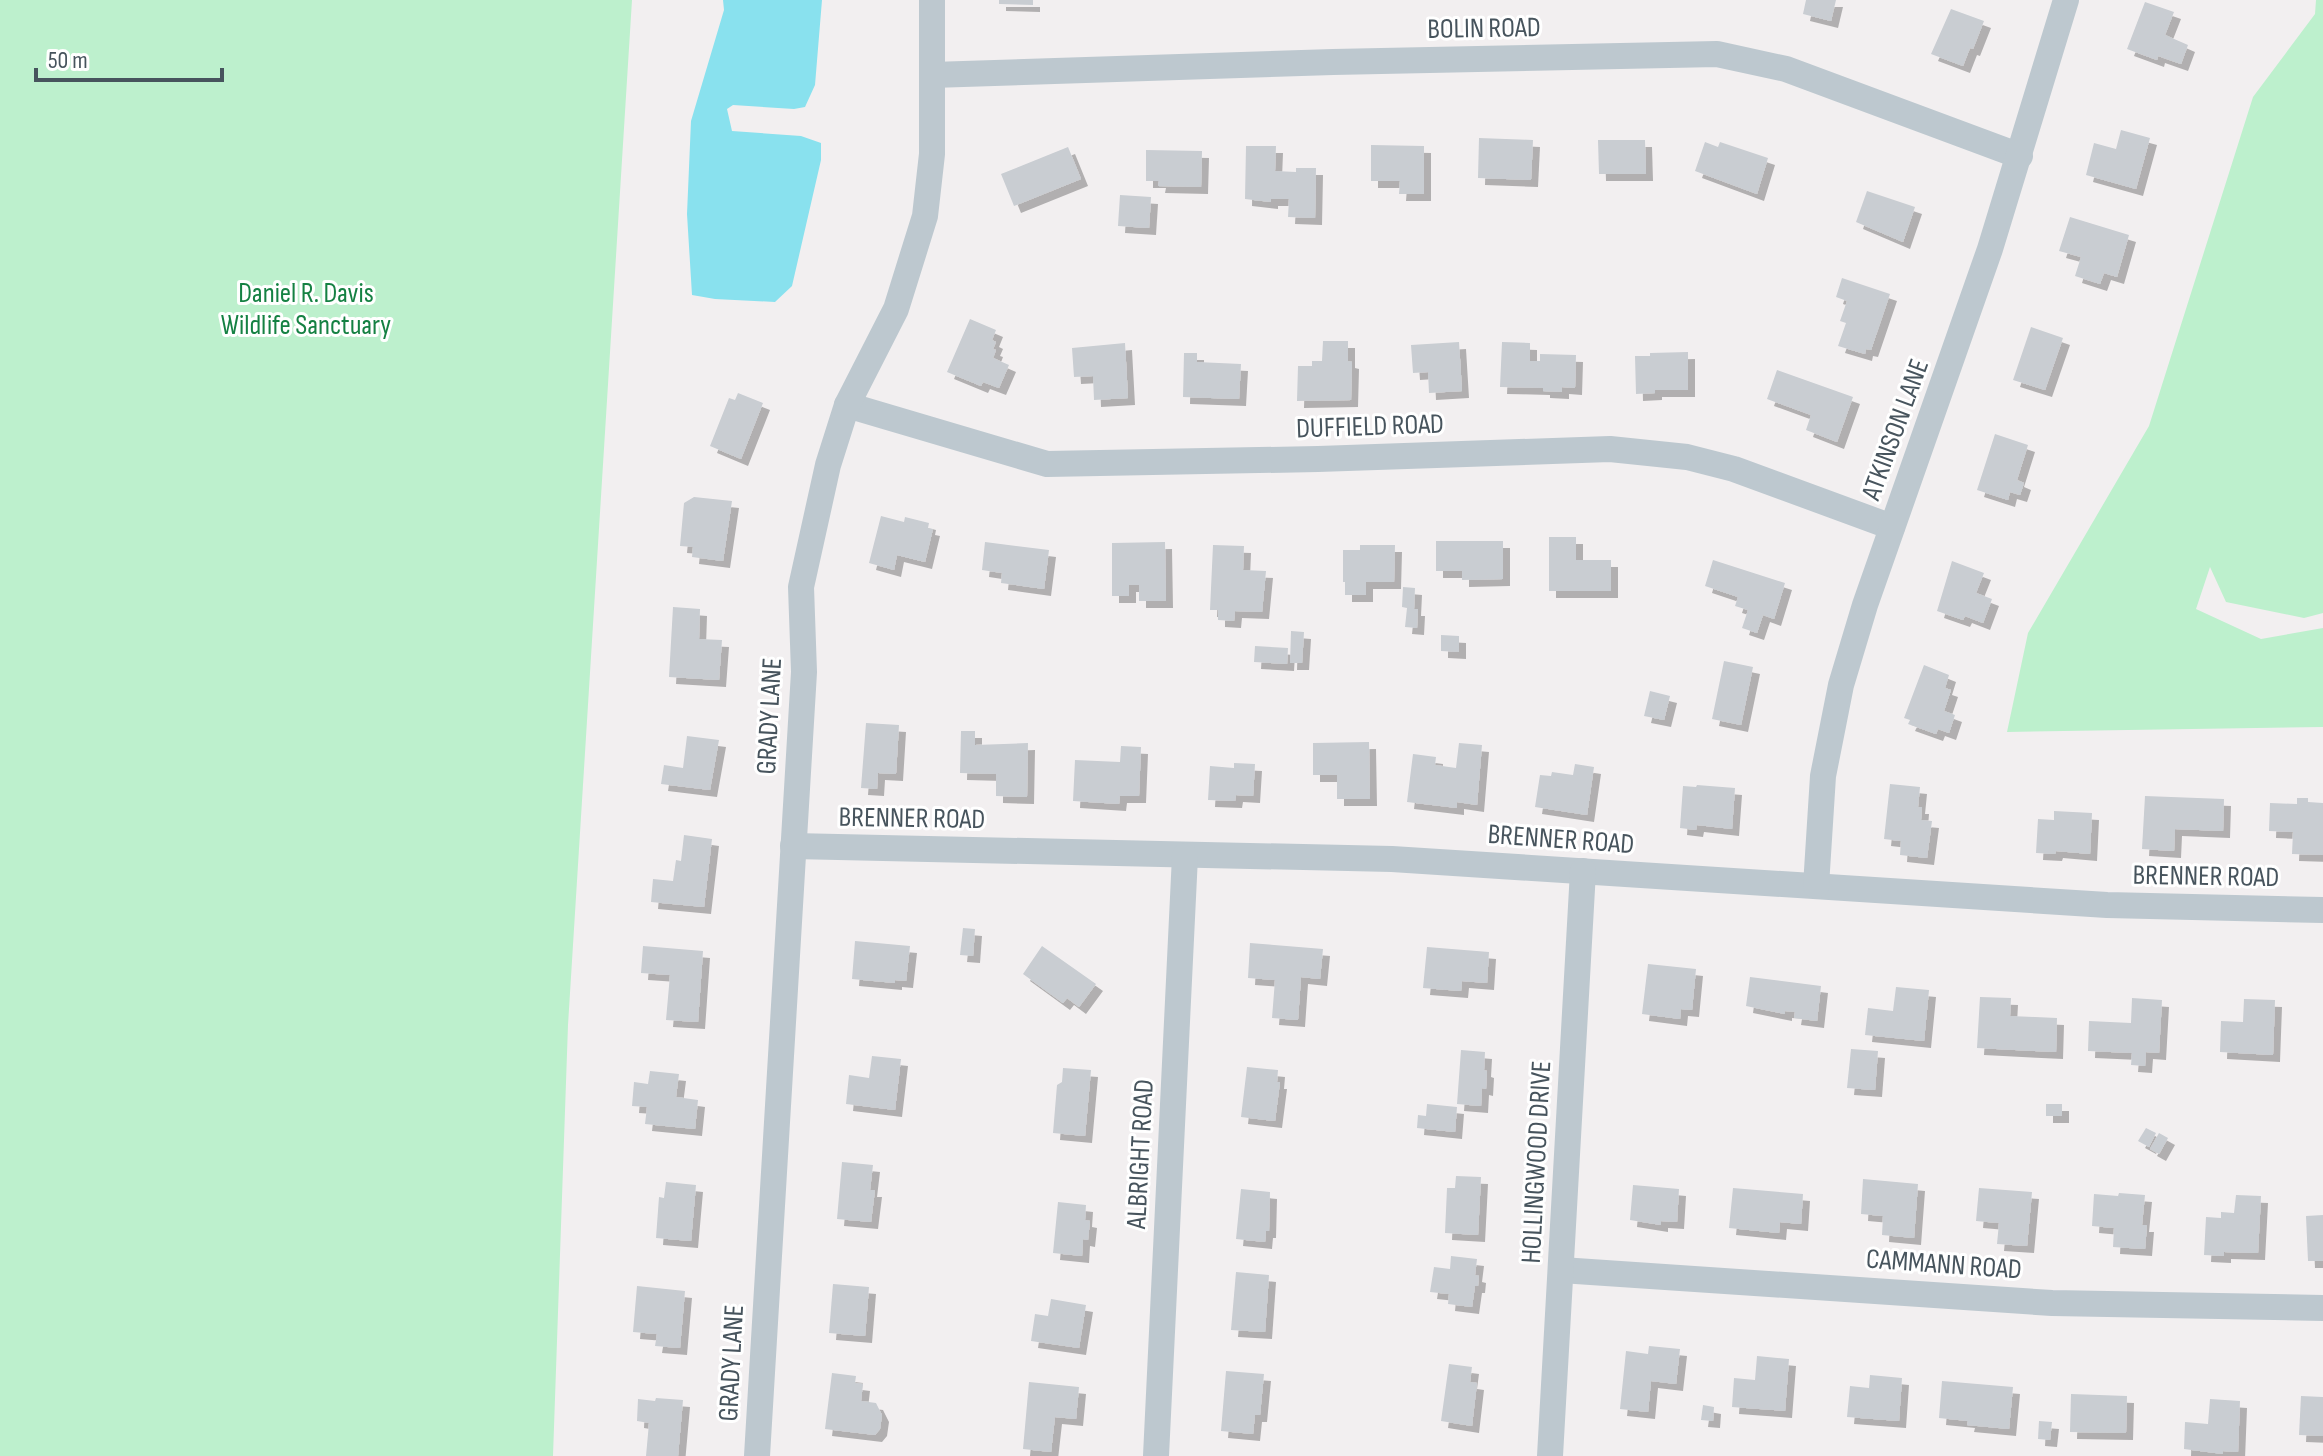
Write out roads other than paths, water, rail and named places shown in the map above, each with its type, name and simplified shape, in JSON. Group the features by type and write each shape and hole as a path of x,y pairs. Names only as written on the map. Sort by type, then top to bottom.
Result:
{"street":[{"name":"GRADY LANE","path":"757,1456 804,672 801,587 819,502 847,405 896,309 925,216 932,154 932,0"},
{"name":"ATKINSON LANE","path":"1816,886 1823,776 1841,685 2020,156 2066,0"},
{"name":"BOLIN ROAD","path":"932,75 1717,54 1786,69 2020,156"},
{"name":"DUFFIELD ROAD","path":"847,405 1047,464 1610,449 1687,457 1734,469 1892,527"},
{"name":"BRENNER ROAD","path":"793,846 1392,859 2107,905 2323,910"},
{"name":"ALBRIGHT ROAD","path":"1156,1456 1185,856"},
{"name":"HOLLINGWOOD DRIVE","path":"1550,1456 1583,871"},
{"name":"CAMMANN ROAD","path":"1561,1270 2052,1303 2323,1308"}],"water":[{"path":"723,0 822,0 815,85 805,107 733,105 727,109 732,131 801,136 821,143 821,160 792,286 775,302 692,295 687,214 691,121 724,10"}],"park label":[{"name":"Daniel R. Davis Wildlife Sanctuary","path":"306,308"}]}
